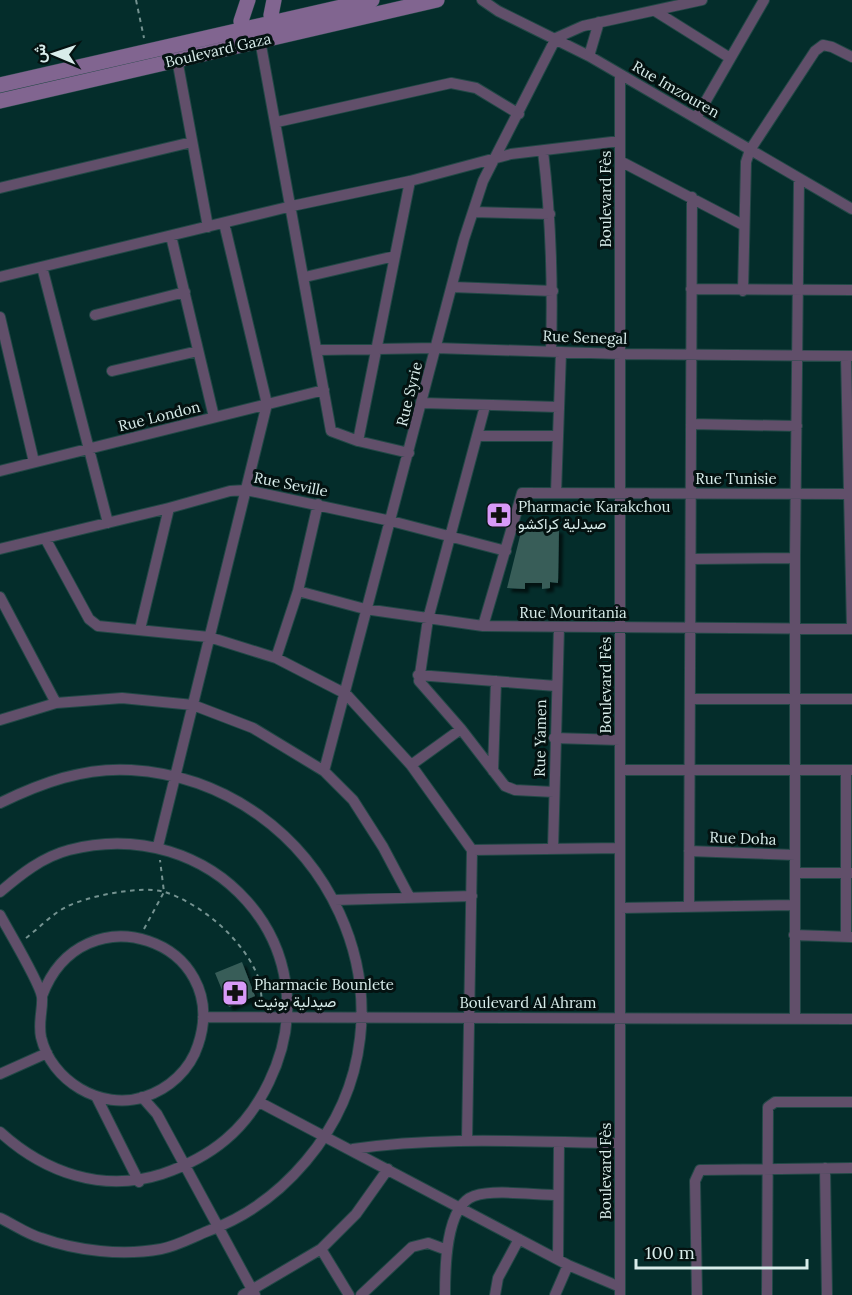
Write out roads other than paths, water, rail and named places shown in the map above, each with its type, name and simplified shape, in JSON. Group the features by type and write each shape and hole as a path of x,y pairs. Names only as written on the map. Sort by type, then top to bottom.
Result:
{"street":[{"path":"243,37 243,13 248,0"},
{"path":"274,0 269,33 277,122 331,431 358,441 409,453"},
{"name":"Boulevard Gaza","path":"269,33 372,0"},
{"name":"Boulevard Gaza","path":"0,85 149,50 269,33 437,0"},
{"name":"Rue Imzouren","path":"482,0 498,11 589,56 852,209"},
{"path":"556,38 575,29 599,22 702,0"},
{"path":"696,118 765,0"},
{"path":"655,11 730,58"},
{"path":"589,56 599,22"},
{"name":"Boulevard Gaza","path":"0,101 177,59 243,37"},
{"name":"Rue Syrie","path":"324,771 346,694 365,609 391,521 473,212 483,181 556,38"},
{"path":"743,291 743,184 750,150 815,51 823,45 852,57"},
{"path":"177,59 208,227"},
{"name":"Boulevard Fès","path":"620,1291 621,75"},
{"path":"277,122 451,83 476,88 519,114"},
{"path":"0,188 192,141"},
{"path":"0,277 292,206 411,181 495,158 620,141"},
{"path":"543,151 550,214 556,351 558,407 556,493"},
{"path":"621,161 743,225"},
{"path":"795,1018 795,558 799,180"},
{"path":"358,441 411,181"},
{"path":"689,906 692,197"},
{"path":"473,212 550,214"},
{"path":"158,846 267,404 224,223"},
{"path":"171,236 214,417"},
{"path":"305,277 395,256"},
{"path":"42,267 108,523"},
{"path":"452,287 553,291"},
{"path":"691,289 852,290"},
{"path":"95,315 185,292"},
{"path":"0,317 34,462"},
{"name":"Rue Senegal","path":"318,350 377,347 620,354 849,356"},
{"path":"112,371 198,351"},
{"path":"849,356 852,629"},
{"name":"Rue London","path":"0,471 324,390"},
{"path":"422,404 558,407"},
{"path":"485,406 428,619 418,675 423,687 461,729 506,786 515,790 554,792"},
{"path":"691,423 797,426"},
{"path":"478,436 557,436"},
{"name":"Rue Seville","path":"0,549 230,491 246,490 318,504 506,550"},
{"name":"Rue Tunisie","path":"506,550 522,493 850,494"},
{"path":"276,657 298,591 318,504"},
{"path":"140,629 169,508"},
{"path":"45,538 92,622 102,627 208,637 276,657 346,694 411,765 472,850 466,1141"},
{"path":"483,626 506,550"},
{"path":"692,559 795,558"},
{"name":"Rue Mouritania","path":"298,591 365,609 483,626 852,629"},
{"path":"0,597 56,703"},
{"name":"Rue Yamen","path":"553,849 559,627"},
{"path":"418,675 556,686"},
{"path":"493,771 496,681"},
{"path":"0,720 56,703 122,698 193,705 253,728 324,771 353,800 383,847 410,898"},
{"path":"690,699 852,699"},
{"path":"411,765 461,729"},
{"path":"555,738 620,740"},
{"path":"0,803 37,785 82,772 129,770 176,776 225,793 269,820 306,857 335,900 356,957 361,1016 352,1079 326,1137 295,1173 259,1206 218,1228 161,1249 100,1251 40,1238 0,1218"},
{"path":"620,770 688,772 849,770 849,937 794,936"},
{"path":"0,892 26,870 67,850 112,842 158,846 194,859 226,880 254,908 273,941 285,978 289,1016 280,1060 259,1102 229,1140 184,1167 139,1182 97,1181 57,1171 20,1151 0,1132"},
{"path":"472,850 620,848"},
{"name":"Rue Doha","path":"689,851 795,855"},
{"path":"795,873 849,873"},
{"path":"335,900 472,896"},
{"path":"620,908 794,904"},
{"path":"0,915 42,996"},
{"path":"109,936 140,937 168,950 185,966 197,986 203,1017 201,1035 187,1067 174,1080 142,1097 111,1100 96,1096 67,1080 47,1053 39,1025 42,996 56,968 79,946 109,936"},
{"name":"Boulevard Al Ahram","path":"203,1017 852,1019"},
{"path":"0,1074 47,1053"},
{"path":"96,1096 139,1182"},
{"path":"142,1097 157,1114 218,1228 250,1294 321,1249 356,1214 388,1169"},
{"path":"259,1102 353,1149 460,1208 620,1291"},
{"path":"768,1295 766,1113 771,1103 852,1102"},
{"path":"353,1149 385,1144 466,1141 621,1143"},
{"path":"558,1259 559,1143"},
{"path":"697,1295 697,1173 704,1168 852,1168"},
{"path":"825,1168 827,1295"},
{"path":"445,1295 447,1250 460,1208 471,1197 483,1194 558,1195"},
{"path":"495,1295 498,1278 519,1239"},
{"path":"361,1295 411,1247 428,1243 447,1250"},
{"path":"321,1249 349,1295"},
{"path":"555,1295 568,1265"}],"place":[{"name":"Pharmacie Karakchou صيدلية كراكشو","path":"499,515"},
{"name":"Pharmacie Bounlete صيدلية بونيت","path":"235,993"}]}
